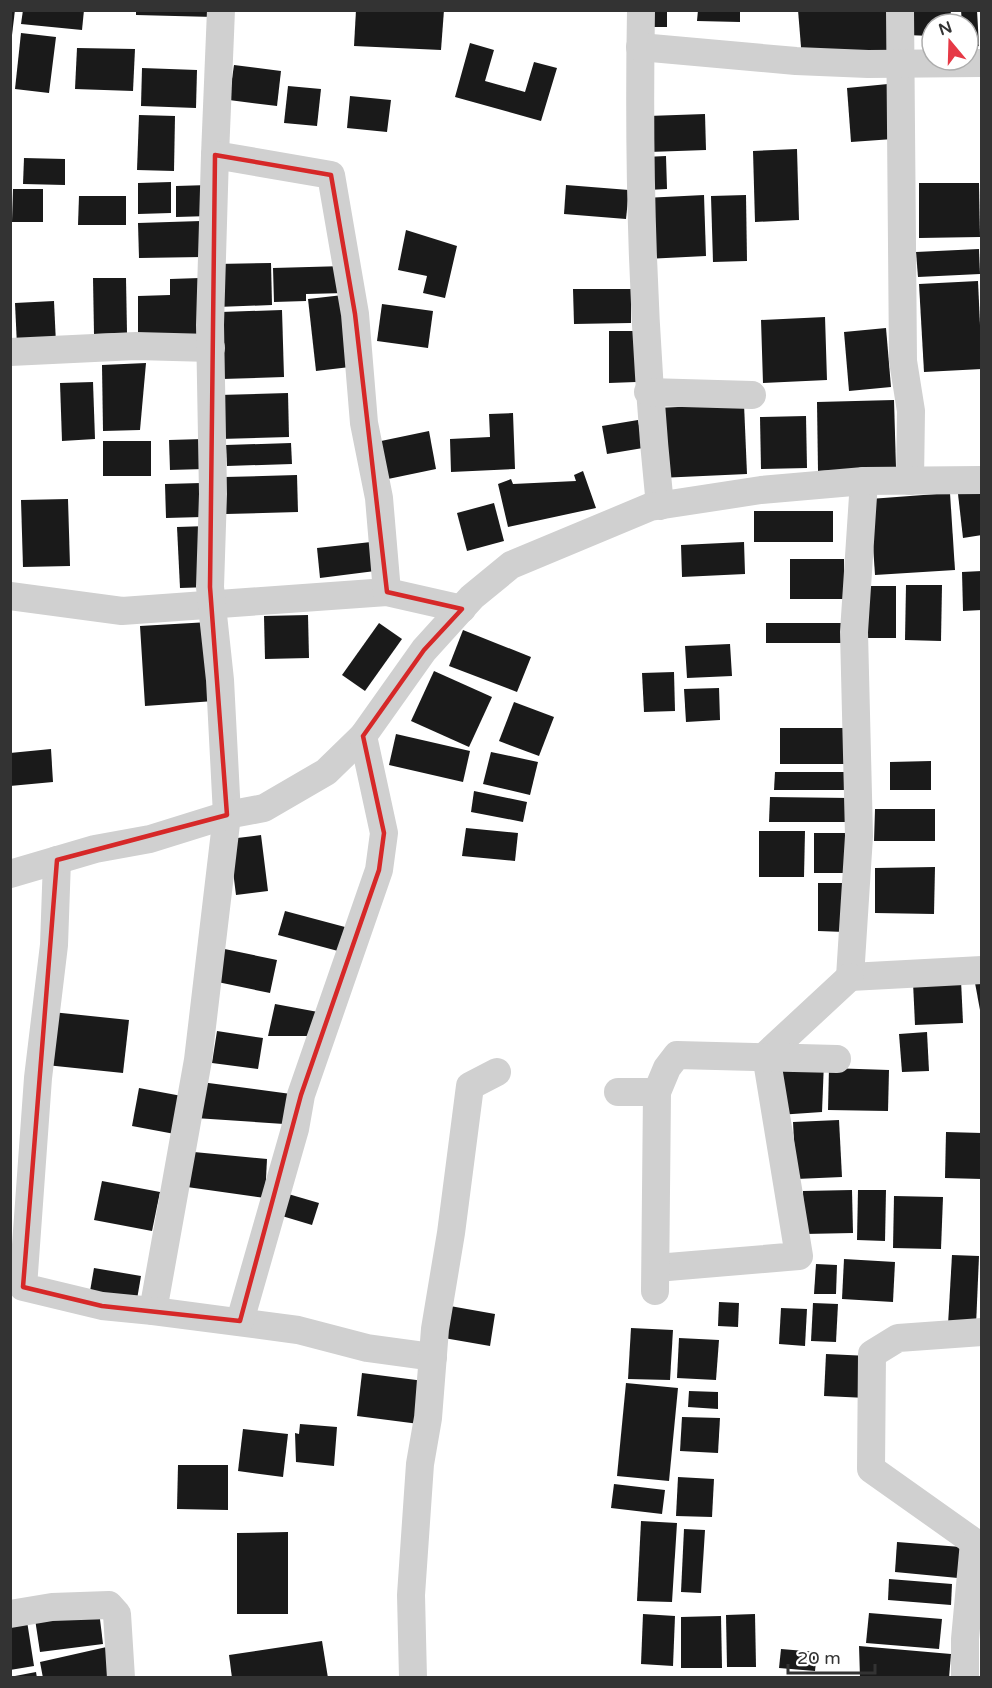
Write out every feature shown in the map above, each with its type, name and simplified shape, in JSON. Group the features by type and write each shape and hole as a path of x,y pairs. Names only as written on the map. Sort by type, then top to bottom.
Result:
{"street":[{"path":"153,1311 198,1060 227,815 220,680 212,603 211,348 221,10"},
{"path":"641,10 648,393 660,506"},
{"path":"900,10 903,361 910,411 910,481"},
{"path":"640,47 796,62 981,63"},
{"path":"215,155 331,175 355,314 364,423 378,498 387,592"},
{"path":"10,352 136,346 211,348"},
{"path":"648,393 752,395"},
{"path":"10,873 95,849 150,839 227,815 264,808 326,772 363,736 423,650 462,609 511,565 650,507 761,490 864,481 981,480"},
{"path":"850,977 859,836 854,632 864,481"},
{"path":"10,596 122,611 387,592 462,609"},
{"path":"240,1321 296,1129 301,1095 379,870 384,832 363,736"},
{"path":"57,860 54,945 38,1078 23,1287 102,1306 240,1321 298,1330 366,1348 433,1357"},
{"path":"766,1055 850,977 981,970"},
{"path":"766,1055 799,1256 655,1280 657,1092 667,1068 677,1054 766,1055 837,1059"},
{"path":"413,1677 411,1595 420,1464 428,1418 433,1357 470,1086 497,1072"},
{"path":"618,1092 657,1092"},
{"path":"965,1677 965,1639 978,1543 871,1469 872,1354 898,1338 981,1332"},
{"path":"10,1614 52,1608 109,1605 117,1614 121,1677"}],"highlighted area":[{"path":"215,155 331,175 355,314 387,592 462,609 424,650 363,736 384,833 379,870 301,1095 240,1321 102,1306 23,1287 57,860 227,815 210,587"}],"building":[{"path":"10,10 15,10 12,35 10,34"},
{"path":"23,10 84,10 82,30 21,24"},
{"path":"136,10 214,10 214,17 136,15"},
{"path":"356,10 444,10 441,50 354,46"},
{"path":"647,10 667,10 667,27 647,27"},
{"path":"698,10 740,10 740,22 697,21"},
{"path":"798,10 892,10 895,51 802,59"},
{"path":"908,10 951,10 951,12 920,12 920,36 906,35"},
{"path":"961,10 977,10 977,12 961,12"},
{"path":"21,33 56,37 49,93 15,89"},
{"path":"470,43 494,50 485,81 525,92 534,62 557,68 541,121 455,97"},
{"path":"77,48 135,49 133,91 75,89"},
{"path":"234,65 281,71 277,106 229,100"},
{"path":"142,68 197,70 196,108 141,106"},
{"path":"888,84 893,139 851,142 847,88"},
{"path":"288,86 321,89 317,126 284,123"},
{"path":"350,96 391,100 387,132 347,128"},
{"path":"705,114 706,150 649,152 648,116"},
{"path":"139,115 175,116 174,171 137,170"},
{"path":"797,149 799,220 755,222 753,151"},
{"path":"666,156 667,189 647,190 645,157"},
{"path":"24,158 65,159 65,185 23,184"},
{"path":"171,182 171,213 138,214 138,183"},
{"path":"919,183 979,183 980,237 919,238"},
{"path":"209,185 210,216 176,217 176,186"},
{"path":"566,185 629,190 626,219 564,214"},
{"path":"13,189 43,189 43,222 12,222"},
{"path":"704,195 706,256 646,259 644,198"},
{"path":"746,195 747,261 713,262 711,196"},
{"path":"79,196 126,196 126,225 78,225"},
{"path":"201,221 202,257 139,258 138,223"},
{"path":"406,230 457,246 445,298 423,293 427,276 398,270"},
{"path":"979,249 980,274 918,277 916,252"},
{"path":"271,263 272,305 217,307 216,264"},
{"path":"345,266 346,293 306,294 306,301 274,302 273,268"},
{"path":"93,278 126,278 127,333 94,334"},
{"path":"200,278 201,335 138,336 138,296 170,295 170,279"},
{"path":"978,281 982,369 924,372 919,284"},
{"path":"573,289 631,289 631,323 574,324"},
{"path":"343,295 350,367 316,371 308,299"},
{"path":"54,301 56,344 17,346 15,303"},
{"path":"382,304 433,311 428,348 377,341"},
{"path":"282,310 284,377 222,379 221,312"},
{"path":"825,317 827,380 763,383 761,320"},
{"path":"886,328 891,387 849,391 844,332"},
{"path":"609,331 636,331 636,382 609,383"},
{"path":"146,363 140,430 103,431 102,365"},
{"path":"93,382 95,439 62,441 60,383"},
{"path":"288,393 289,437 220,439 219,395"},
{"path":"894,400 896,468 818,471 817,402"},
{"path":"744,404 747,474 659,478 656,408"},
{"path":"513,413 515,469 451,472 450,439 490,437 489,414"},
{"path":"806,416 807,468 761,469 760,417"},
{"path":"638,420 643,448 607,454 602,426"},
{"path":"429,431 436,469 388,479 381,441"},
{"path":"203,439 204,469 170,470 169,440"},
{"path":"103,441 151,441 151,476 103,476"},
{"path":"291,443 292,464 227,466 226,445"},
{"path":"583,471 596,508 508,527 498,484 511,479 513,484 576,481 574,475"},
{"path":"297,475 298,512 226,514 225,477"},
{"path":"201,483 202,517 166,518 165,484"},
{"path":"982,491 982,535 963,538 958,494"},
{"path":"950,493 955,570 875,575 870,499"},
{"path":"68,499 70,566 23,567 21,500"},
{"path":"494,503 504,541 467,551 457,513"},
{"path":"754,511 833,511 833,542 754,542"},
{"path":"208,526 210,587 180,588 177,527"},
{"path":"380,541 383,570 320,578 317,548"},
{"path":"744,542 745,574 682,577 681,545"},
{"path":"790,559 844,559 844,599 790,599"},
{"path":"982,571 982,610 963,611 962,572"},
{"path":"906,585 942,585 941,641 905,640"},
{"path":"868,586 896,586 896,638 868,638"},
{"path":"308,615 309,658 265,659 264,616"},
{"path":"209,622 214,701 145,706 140,626"},
{"path":"379,623 402,639 365,691 342,675"},
{"path":"766,623 846,623 846,643 766,643"},
{"path":"463,630 531,657 517,692 449,666"},
{"path":"730,644 732,676 687,678 685,646"},
{"path":"434,671 492,697 469,747 411,721"},
{"path":"674,672 675,711 644,712 642,673"},
{"path":"719,688 720,720 686,722 684,689"},
{"path":"514,702 554,717 539,756 499,741"},
{"path":"780,728 845,728 845,764 780,764"},
{"path":"396,734 470,751 463,782 389,765"},
{"path":"51,749 53,782 10,786 10,753"},
{"path":"491,752 538,762 530,795 483,784"},
{"path":"931,761 931,790 890,790 890,762"},
{"path":"775,772 846,772 846,790 774,790"},
{"path":"474,791 527,802 523,822 471,812"},
{"path":"770,797 850,798 850,822 769,822"},
{"path":"875,809 935,809 935,841 874,841"},
{"path":"466,828 518,833 515,861 462,856"},
{"path":"759,831 805,831 804,877 759,877"},
{"path":"814,833 848,833 848,873 814,873"},
{"path":"261,835 268,891 236,895 229,839"},
{"path":"935,867 934,914 875,913 875,868"},
{"path":"818,883 845,883 845,932 818,931"},
{"path":"285,911 345,927 338,951 278,935"},
{"path":"215,947 277,960 270,993 208,980"},
{"path":"961,980 963,1023 915,1025 913,982"},
{"path":"982,982 982,1010 980,1010 975,983"},
{"path":"275,1004 318,1012 312,1036 268,1036"},
{"path":"52,1012 129,1020 123,1073 46,1065"},
{"path":"217,1031 263,1038 258,1069 212,1063"},
{"path":"927,1032 929,1071 902,1072 899,1034"},
{"path":"771,1060 824,1062 822,1112 778,1115"},
{"path":"829,1068 889,1070 888,1111 828,1110"},
{"path":"201,1082 291,1094 284,1124 195,1118"},
{"path":"139,1088 187,1097 180,1135 132,1126"},
{"path":"839,1120 842,1177 796,1179 793,1122"},
{"path":"946,1132 982,1133 982,1179 945,1178"},
{"path":"194,1152 267,1159 265,1198 187,1187"},
{"path":"102,1181 160,1192 152,1231 94,1220"},
{"path":"852,1190 853,1233 804,1234 803,1191"},
{"path":"858,1190 886,1190 885,1241 857,1240"},
{"path":"278,1191 319,1203 312,1225 272,1213"},
{"path":"894,1196 943,1197 941,1249 893,1248"},
{"path":"952,1255 979,1256 976,1326 948,1325"},
{"path":"844,1259 895,1262 893,1302 842,1299"},
{"path":"816,1264 837,1265 836,1294 814,1294"},
{"path":"94,1268 141,1276 136,1305 89,1297"},
{"path":"719,1302 739,1303 738,1327 718,1326"},
{"path":"813,1303 838,1304 836,1342 811,1341"},
{"path":"450,1306 495,1314 490,1346 444,1338"},
{"path":"781,1308 807,1309 805,1346 779,1344"},
{"path":"631,1328 673,1330 670,1380 628,1379"},
{"path":"679,1338 719,1340 716,1380 677,1378"},
{"path":"826,1354 869,1356 867,1398 824,1396"},
{"path":"362,1373 424,1381 419,1424 357,1416"},
{"path":"626,1383 678,1388 669,1481 617,1476"},
{"path":"689,1391 718,1392 718,1409 688,1407"},
{"path":"682,1417 720,1418 718,1453 680,1451"},
{"path":"300,1424 337,1427 334,1466 296,1462 295,1433 299,1434"},
{"path":"243,1429 288,1434 283,1477 238,1471"},
{"path":"178,1465 228,1465 228,1510 177,1509"},
{"path":"678,1477 714,1479 712,1517 676,1516"},
{"path":"614,1484 665,1490 662,1514 611,1508"},
{"path":"641,1521 677,1523 672,1602 637,1601"},
{"path":"684,1529 705,1530 701,1593 681,1592"},
{"path":"288,1532 288,1614 237,1614 237,1533"},
{"path":"897,1542 961,1547 958,1578 895,1572"},
{"path":"889,1579 952,1584 951,1605 888,1600"},
{"path":"99,1611 103,1644 40,1652 35,1619"},
{"path":"869,1613 942,1619 939,1649 866,1643"},
{"path":"643,1614 675,1616 673,1666 641,1664"},
{"path":"755,1614 756,1667 727,1667 726,1615"},
{"path":"721,1616 722,1668 681,1668 681,1617"},
{"path":"27,1621 34,1666 10,1670 10,1623"},
{"path":"322,1641 328,1678 232,1678 229,1655"},
{"path":"111,1646 116,1678 43,1678 40,1662"},
{"path":"859,1646 951,1654 949,1678 860,1678"},
{"path":"781,1649 817,1652 815,1671 779,1668"},
{"path":"36,1672 37,1678 15,1678 15,1676"}]}
